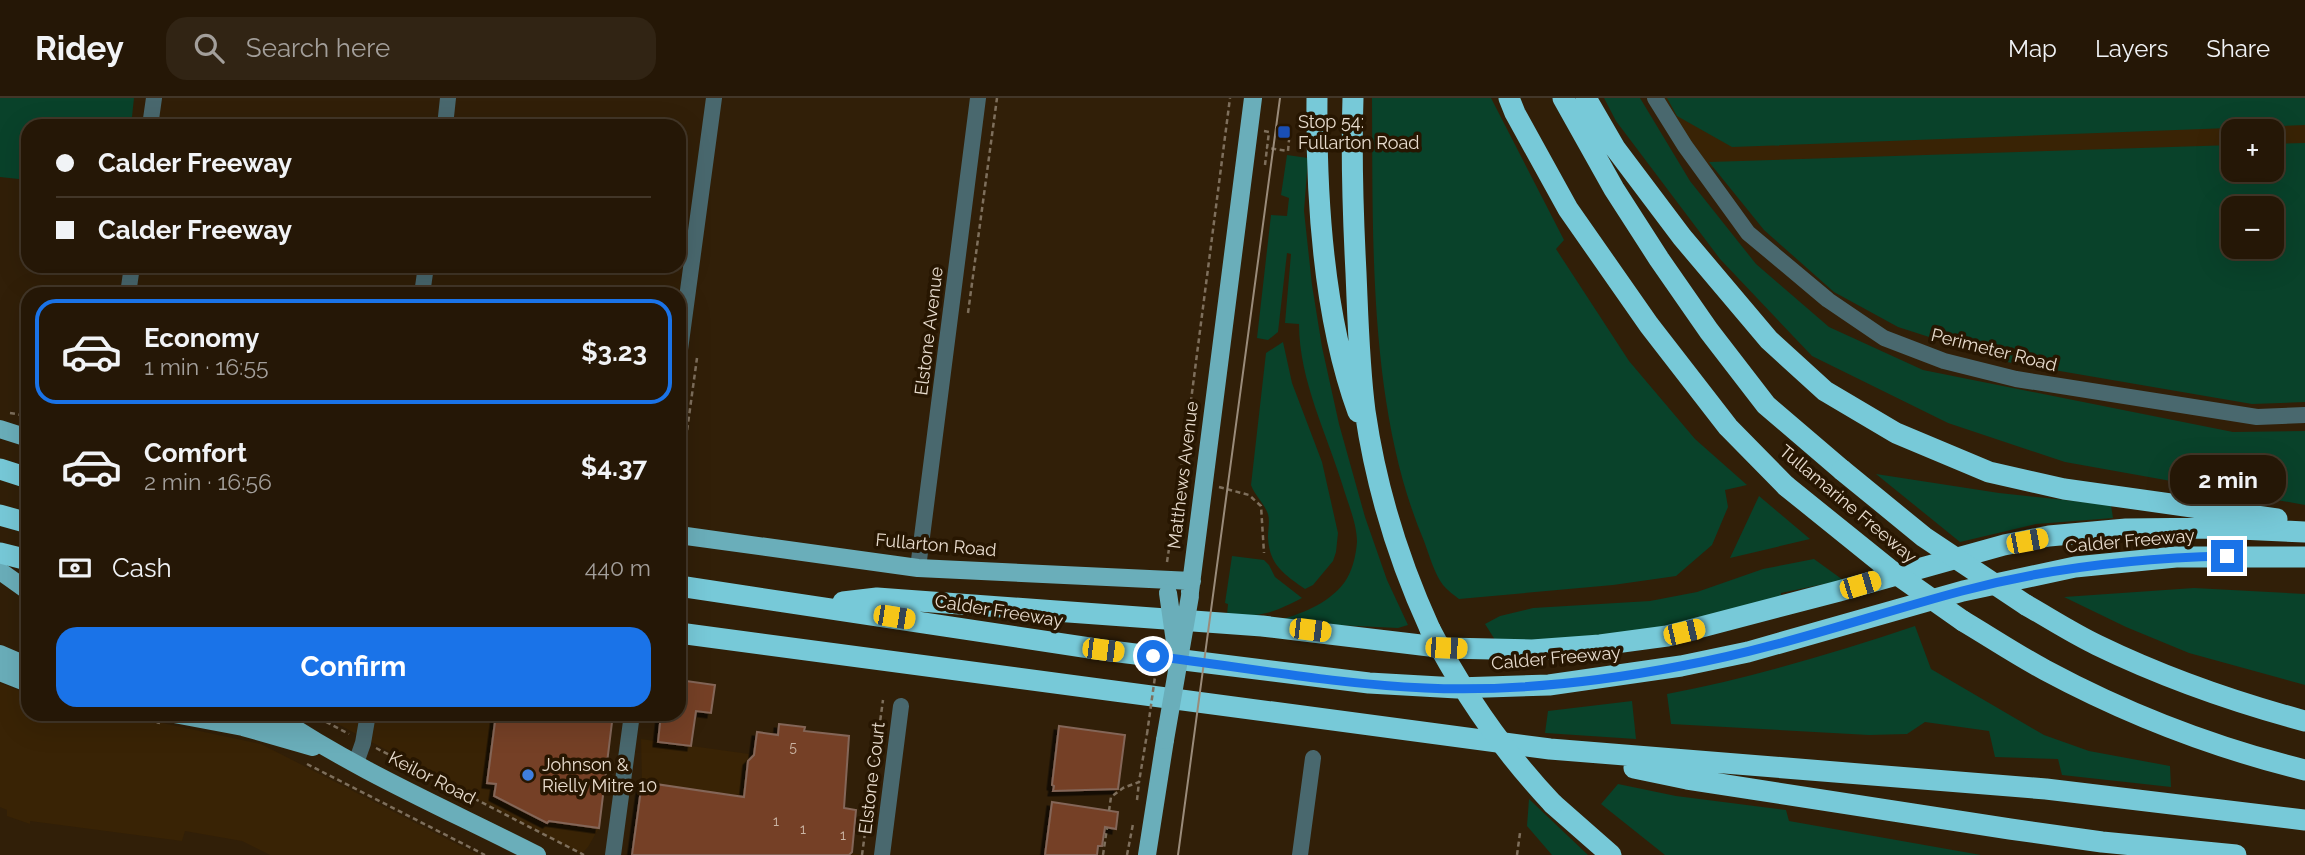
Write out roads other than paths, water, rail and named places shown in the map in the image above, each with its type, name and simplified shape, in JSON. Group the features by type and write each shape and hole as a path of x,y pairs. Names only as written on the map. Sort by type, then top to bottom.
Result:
{"highway":[{"path":"1317,98 1319,196 1336,330 1346,381 1373,454"},
{"path":"1353,98 1353,217 1365,408 1391,530 1430,629 1449,666 1489,728 1553,804 1611,855"},
{"name":"Tullamarine Freeway","path":"1509,98 1568,209 1649,325 1727,427 1786,486 1889,569 1963,621 2045,670 2130,711 2214,745 2305,770"},
{"name":"Tullamarine Freeway","path":"1563,98 1621,201 1658,260 1709,331 1766,405 1842,470 1924,537 2026,605 2096,644 2183,682 2305,721"},
{"path":"1586,98 1615,148 1682,237 1769,340 1825,391 1884,426 1989,472 2064,489 2305,523"},
{"path":"0,471 21,477"},
{"path":"0,515 21,521"},
{"path":"815,605 877,598 1274,627 1446,648 1543,649 1667,636 1981,551 2049,536 2126,529 2305,531"},
{"path":"0,553 21,559"},
{"name":"Calder Freeway","path":"686,587 1117,652 1369,683 1457,688 1549,685 1681,666 1748,652 1963,591 2075,568 2176,557 2305,556"},
{"path":"686,634 1550,749 2046,789 2305,820"},
{"path":"1550,749 1687,779 1996,827 2102,842 2236,855"}],"main road":[{"name":"Matthews Avenue","path":"1147,855 1191,589 1202,483 1253,98"},
{"path":"2,421 21,433"},
{"name":"Fullarton Road","path":"686,536 918,568 1155,574 1191,589"},
{"path":"0,571 21,586"},
{"path":"1155,574 1168,593 1172,609 1177,666"},
{"path":"0,654 21,663"},
{"path":"0,672 21,680"},
{"path":"186,721 251,729 351,760"},
{"name":"Keilor Road","path":"266,721 307,737 537,855"},
{"name":"Keilor Road","path":"284,721 307,737"}],"street":[{"path":"151,119 154,98"},
{"path":"446,119 449,98"},
{"path":"686,305 714,98"},
{"name":"Elstone Avenue","path":"918,568 978,98"},
{"name":"Perimeter Road","path":"1655,98 1685,146 1748,233 1828,300 1884,338 1944,361 2016,379 2257,417 2305,415"},
{"name":"Elstone Court","path":"882,855 901,706"},
{"path":"351,760 363,741 367,721"},
{"path":"613,855 631,721"},
{"path":"1300,855 1313,758"}],"tram line":[{"path":"1178,855 1280,98"}],"place":[{"name":"Stop 54: Fullarton Road","path":"1284,132"},
{"name":"Johnson & Rielly Mitre 10","path":"528,775"}]}
